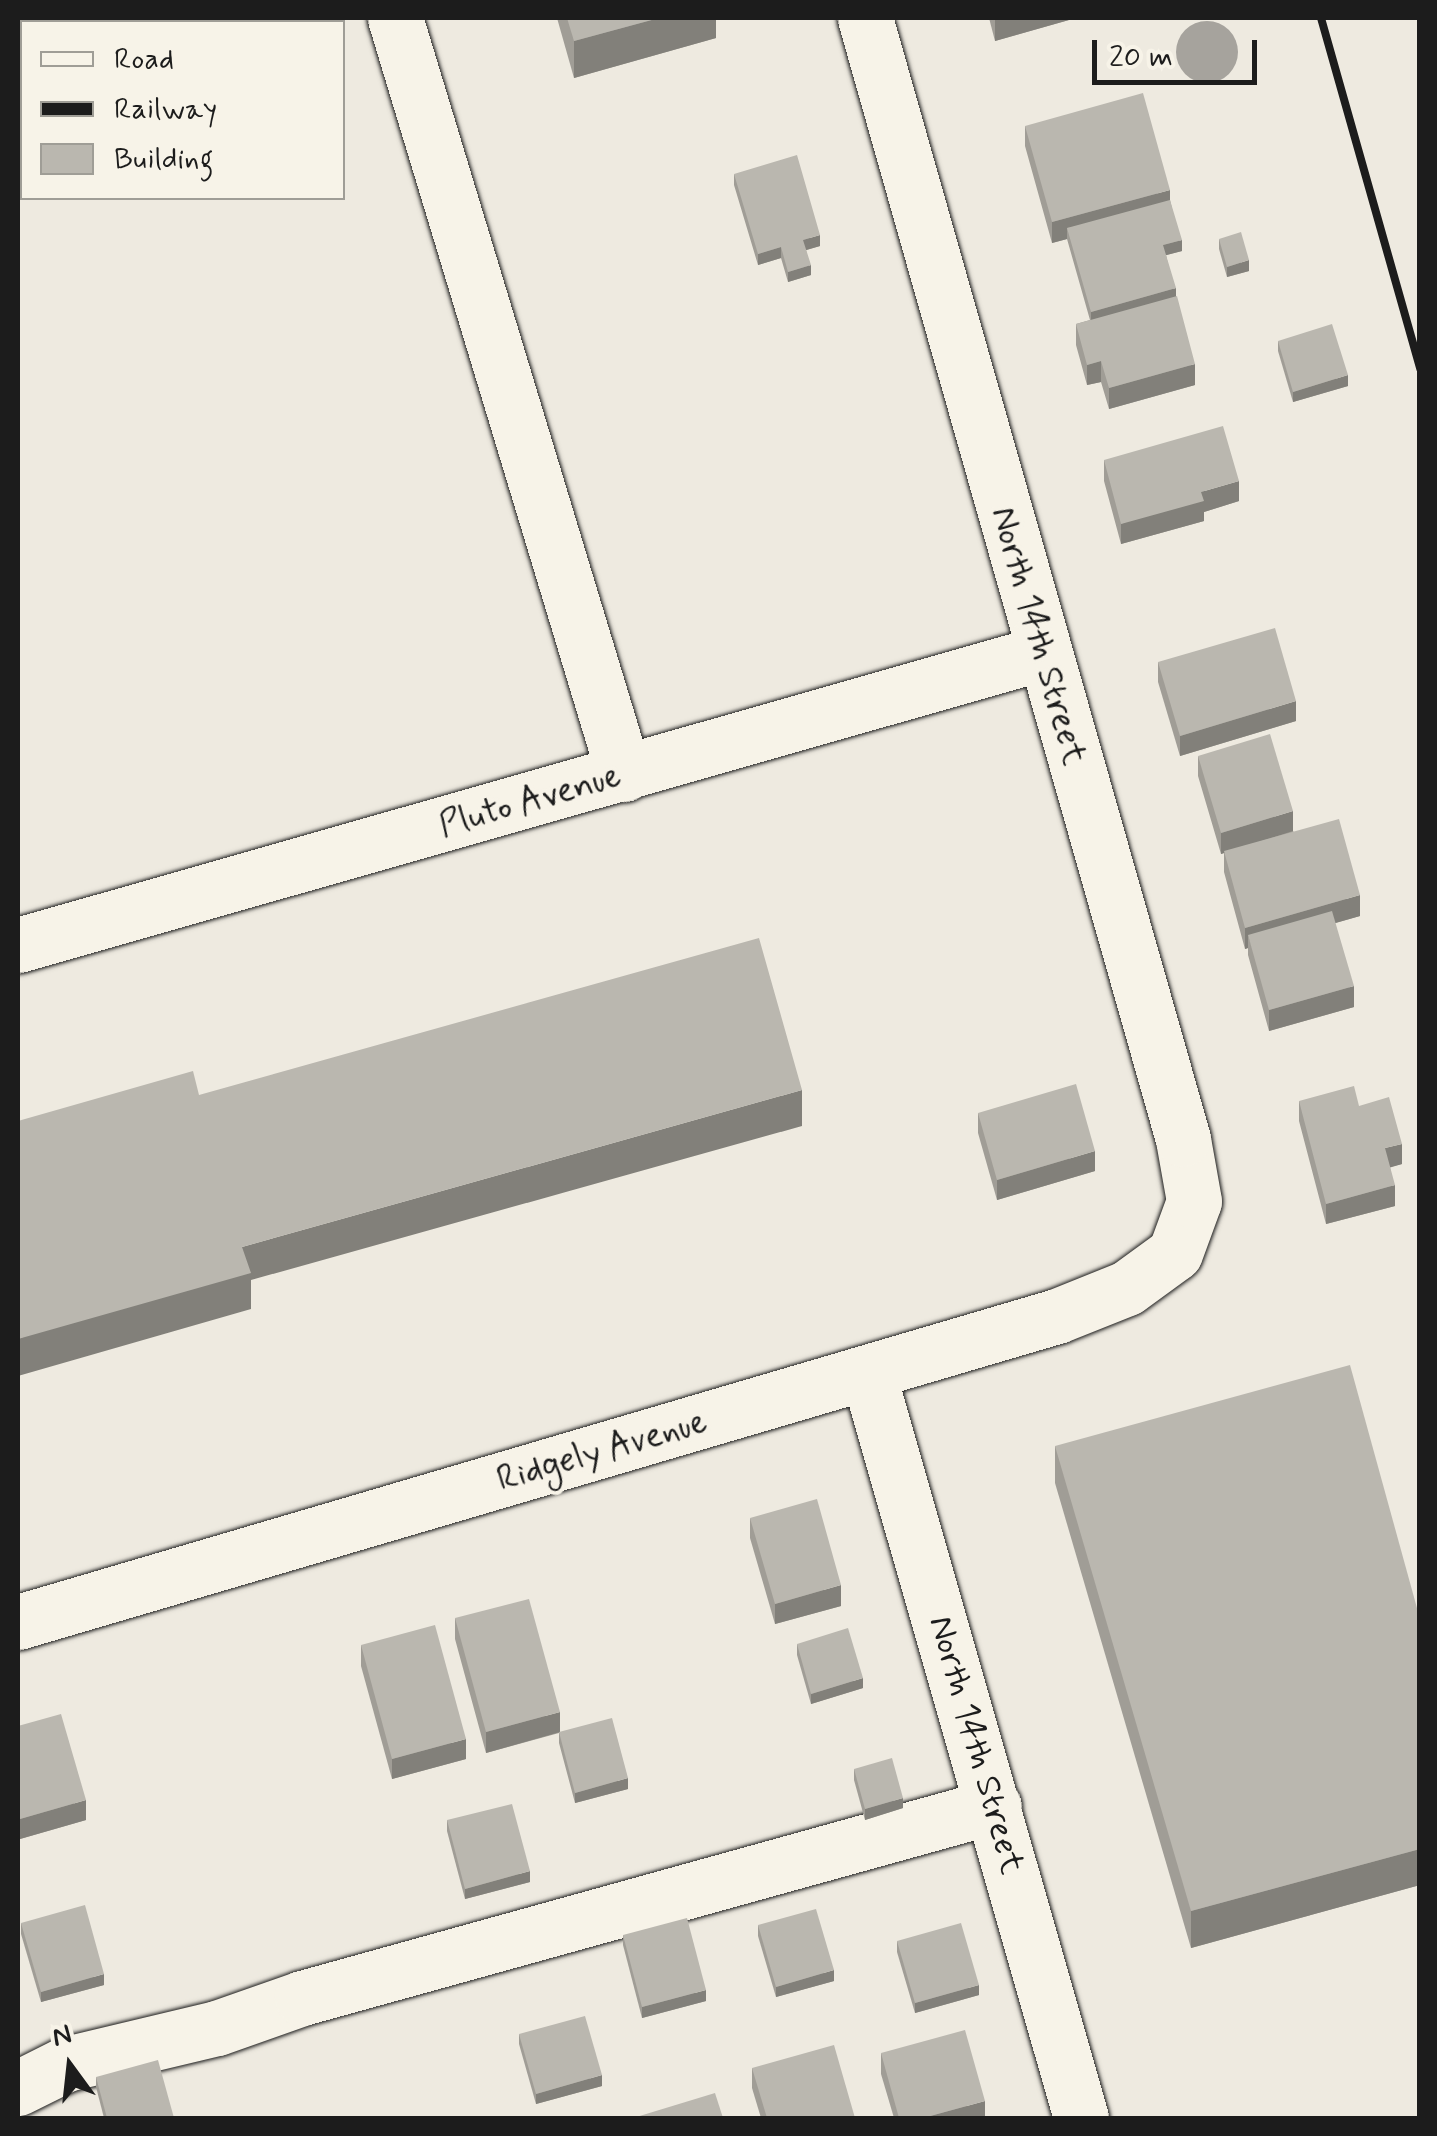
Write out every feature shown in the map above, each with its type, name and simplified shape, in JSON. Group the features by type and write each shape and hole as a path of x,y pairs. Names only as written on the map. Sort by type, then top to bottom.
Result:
{"street":[{"path":"396,18 624,774"},
{"name":"North 14th Street","path":"865,18 1042,653 1183,1139 1194,1201 1175,1253"},
{"name":"Pluto Avenue","path":"18,945 1042,653"},
{"name":"Ridgely Avenue","path":"18,1622 1057,1316 1127,1288 1175,1253"},
{"name":"North 14th Street","path":"868,1374 1081,2118"},
{"path":"18,2088 66,2064 217,2028 302,1998 994,1806"}],"shaded area":[{"path":"1207,21 1229,30 1238,52 1229,74 1207,83 1185,74 1176,52 1185,30"}],"building":[{"path":"567,18 659,18 574,41"},
{"path":"1143,93 1170,190 1052,222 1025,126"},
{"path":"797,155 820,235 803,240 811,265 788,272 781,247 758,254 734,174"},
{"path":"1170,200 1182,240 1163,245 1176,288 1091,312 1067,228"},
{"path":"1241,232 1249,260 1227,267 1219,239"},
{"path":"1177,296 1195,364 1109,388 1101,361 1087,365 1076,324"},
{"path":"1332,324 1348,375 1293,392 1278,341"},
{"path":"1223,426 1239,481 1201,492 1204,501 1121,524 1104,460"},
{"path":"1275,628 1296,701 1180,736 1158,662"},
{"path":"1270,734 1293,811 1221,833 1198,756"},
{"path":"1339,819 1360,895 1245,928 1224,851"},
{"path":"1332,911 1354,986 1269,1010 1248,935"},
{"path":"759,938 802,1090 242,1247 251,1273 18,1339 18,1121 193,1071 199,1095"},
{"path":"1076,1084 1095,1151 997,1180 978,1113"},
{"path":"1354,1086 1359,1106 1389,1097 1402,1144 1385,1148 1395,1185 1326,1204 1299,1101"},
{"path":"1350,1365 1420,1619 1420,1849 1191,1911 1055,1446"},
{"path":"817,1499 841,1585 775,1604 750,1518"},
{"path":"529,1599 560,1712 486,1732 455,1618"},
{"path":"435,1625 466,1739 392,1759 361,1645"},
{"path":"848,1628 863,1678 811,1694 797,1644"},
{"path":"61,1714 86,1800 20,1819 18,1726"},
{"path":"612,1718 628,1778 575,1793 559,1732"},
{"path":"892,1758 903,1798 865,1809 854,1769"},
{"path":"512,1804 530,1871 465,1889 447,1820"},
{"path":"85,1905 104,1974 41,1992 21,1923"},
{"path":"816,1909 834,1970 776,1987 758,1925"},
{"path":"687,1918 706,1990 642,2007 623,1935"},
{"path":"961,1923 979,1985 915,2003 897,1941"},
{"path":"585,2016 602,2075 536,2094 519,2034"},
{"path":"965,2030 985,2101 923,2118 899,2118 881,2053"},
{"path":"834,2045 855,2118 767,2118 752,2068"},
{"path":"158,2060 174,2118 107,2118 96,2077"},
{"path":"715,2093 723,2118 633,2118"}],"railway":[{"path":"1321,18 1420,369"}]}
